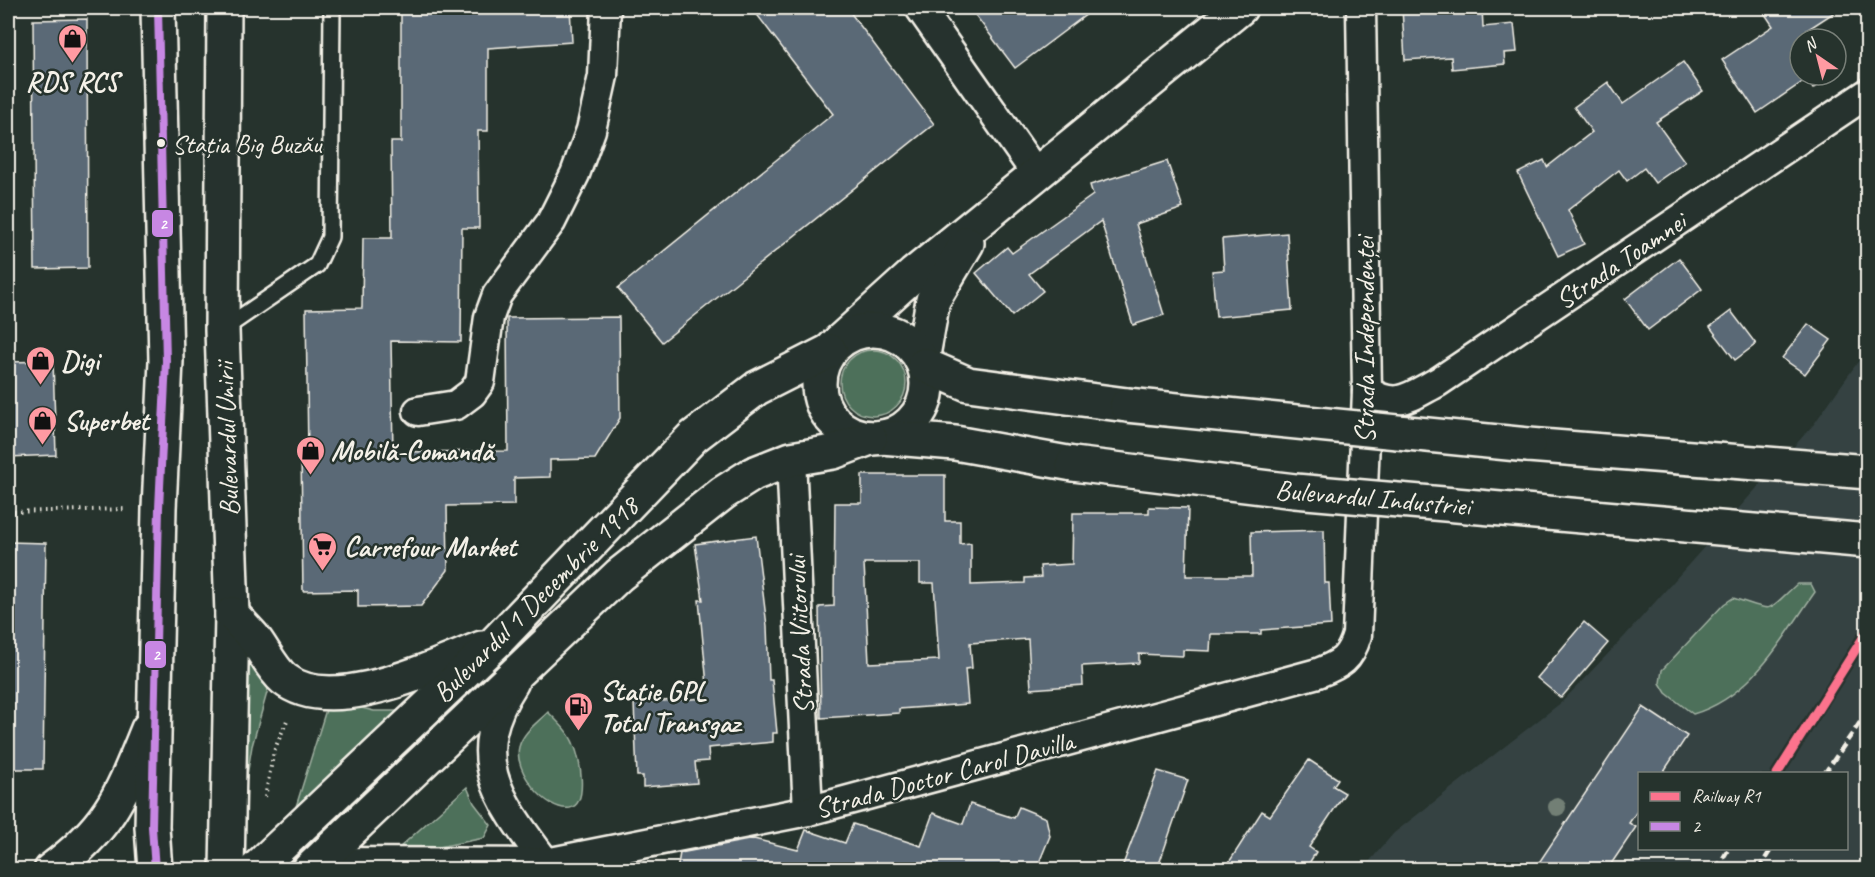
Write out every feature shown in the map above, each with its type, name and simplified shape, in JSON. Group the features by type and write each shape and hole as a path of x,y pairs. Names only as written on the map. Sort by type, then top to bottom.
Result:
{"main road":[{"name":"Bulevardul Unirii","path":"155,870 152,827 157,708 159,508 166,361 158,8"},
{"name":"Bulevardul Unirii","path":"224,8 222,330 232,614 227,870"},
{"name":"Bulevardul 1 Decembrie 1918","path":"255,870 495,643 693,437 757,388 835,346 984,216 1240,8"},
{"name":"Bulevardul 1 Decembrie 1918","path":"923,363 933,300 947,273 984,216"},
{"path":"923,363 926,393 915,417 900,430 875,438 853,434 839,426 827,414 820,398 819,382 822,365 835,346 859,332 879,330 904,340 923,363 968,384 1127,405 1411,434 1868,472"},
{"name":"Bulevardul 1 Decembrie 1918","path":"313,866 532,655 619,575 723,493 753,474 791,459 833,452 875,438"},
{"name":"Bulevardul Industriei","path":"875,438 955,443 1073,464 1295,491 1868,541"},
{"path":"232,614 282,678 301,690 329,694 360,690 495,643"},
{"path":"51,870 83,844 107,819 123,791 157,708"}],"street":[{"path":"418,411 456,405 472,393 480,382 489,317 497,295 551,222 575,174 591,130 603,76 606,8"},
{"path":"920,8 1037,175"},
{"name":"Strada Independenței","path":"1338,665 1353,652 1357,635 1367,391 1362,8"},
{"name":"Strada Toamnei","path":"1367,391 1381,400 1396,403 1438,382 1868,93"},
{"name":"Strada Viitorului","path":"791,459 808,811"},
{"path":"532,655 498,706 490,739 490,770 514,821 546,863"},
{"name":"Strada Doctor Carol Davilla","path":"313,866 546,863 808,811 1318,674 1338,665"}],"lane":[{"path":"222,330 316,265 330,237 332,8"}],"path":[{"path":"8,512 159,508"},
{"path":"263,805 274,751 301,690"}],"shaded area":[{"path":"1867,349 1867,869 1362,870 1394,833 1562,702 1624,637 1814,424"}],"green space":[{"path":"866,350 880,350 892,355 901,364 906,383 904,396 897,407 880,416 866,416 854,411 845,402 840,390 840,376 845,364 854,355"},
{"path":"1797,584 1811,584 1815,592 1764,664 1733,694 1714,706 1693,714 1666,693 1660,683 1662,670 1724,604 1733,598 1769,608"},
{"path":"229,625 272,675 252,746 233,860"},
{"path":"329,700 374,711 410,711 290,826"},
{"path":"548,712 569,736 579,760 581,790 576,805 570,808 551,803 533,788 521,767 518,756 524,737"},
{"path":"467,787 474,803 491,825 484,838 389,857"}],"building":[{"path":"401,8 570,8 572,42 488,48 488,131 478,131 479,228 462,228 461,342 391,341 393,452 508,451 507,318 619,317 620,418 595,459 550,460 550,477 514,478 514,505 447,506 448,570 421,606 358,607 358,590 303,591 301,454 308,453 306,309 362,308 363,238 392,238 391,142 401,142"},
{"path":"752,8 847,8 934,124 662,342 618,288 833,114"},
{"path":"970,8 1095,8 1015,68"},
{"path":"1402,8 1482,8 1483,27 1514,24 1517,52 1504,53 1505,64 1452,69 1451,57 1405,60"},
{"path":"1761,8 1841,8 1812,27 1788,27 1788,87 1795,87 1757,113 1722,60 1773,26"},
{"path":"87,19 88,268 35,269 33,20"},
{"path":"1683,62 1703,91 1656,122 1685,162 1655,183 1644,168 1627,181 1619,170 1568,210 1584,244 1558,256 1518,173 1544,160 1547,167 1592,132 1574,107 1608,82 1623,104"},
{"path":"1167,161 1183,208 1136,224 1164,315 1133,325 1101,221 1029,274 1043,291 1012,316 976,273 1007,247 1012,253 1093,195 1090,185"},
{"path":"1287,233 1292,310 1216,317 1212,271 1224,270 1222,239"},
{"path":"1679,258 1702,289 1648,330 1625,299"},
{"path":"1731,311 1756,344 1735,360 1710,327"},
{"path":"1808,324 1831,340 1805,374 1782,358"},
{"path":"53,361 56,455 8,457 8,362"},
{"path":"862,475 945,475 945,521 960,521 960,544 971,543 971,585 1025,583 1025,578 1041,577 1040,566 1072,564 1073,513 1149,513 1149,507 1188,508 1186,576 1252,576 1251,532 1324,530 1325,583 1329,583 1331,625 1261,630 1261,634 1211,634 1210,651 1183,650 1183,656 1139,654 1139,663 1082,666 1083,685 1031,689 1028,639 970,643 972,668 965,669 968,704 899,709 899,713 821,718 819,607 834,606 835,503 862,503","holes":["864,563 920,563 920,583 934,583 939,660 869,663"]},
{"path":"756,536 767,626 769,680 772,680 777,733 773,733 773,742 708,748 709,761 695,762 697,783 643,787 643,776 637,776 634,703 705,698 704,685 707,685 699,600 703,600 695,544"},
{"path":"8,542 46,543 43,769 8,769"},
{"path":"1584,622 1608,643 1561,698 1537,678"},
{"path":"1643,707 1687,736 1663,772 1638,772 1638,810 1629,823 1636,827 1607,870 1534,870"},
{"path":"1309,760 1338,779 1333,786 1345,793 1309,847 1316,852 1305,870 1224,870 1262,811 1270,816"},
{"path":"1158,771 1188,780 1157,870 1121,870"},
{"path":"970,804 1014,818 1019,807 1046,818 1050,836 1036,870 677,870 680,853 754,839 798,850 806,830 845,843 853,824 921,846 933,813 963,824"}],"railway":[{"path":"1778,772 1868,630"},
{"path":"1825,772 1868,711"},
{"path":"1716,870 1728,850"},
{"path":"1758,870 1771,850"}],"rail line":[{"name":"R1","path":"1778,772 1868,630"}],"transit line":[{"name":"2","path":"155,870 152,827 159,508 166,361 158,8"}],"place":[{"name":"RDS RCS","path":"72,64"},
{"name":"Stația Big Buzău","path":"161,143"},
{"name":"Digi","path":"40,386"},
{"name":"Superbet","path":"43,446"},
{"name":"Mobilă-Comandă","path":"310,476"},
{"name":"Carrefour Market","path":"323,572"},
{"name":"Stație GPL Total Transgaz","path":"579,732"}]}
